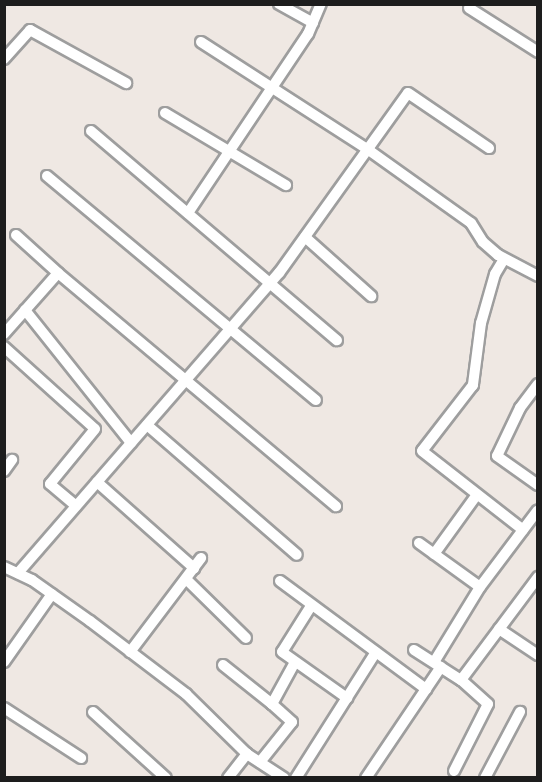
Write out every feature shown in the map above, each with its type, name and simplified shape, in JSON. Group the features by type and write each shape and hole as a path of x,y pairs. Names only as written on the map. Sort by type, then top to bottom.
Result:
{"street":[{"path":"279,4 313,24"},
{"path":"188,213 274,87 313,24 321,4"},
{"path":"469,8 537,52"},
{"path":"4,59 30,30 126,83"},
{"path":"201,42 370,151 471,223 483,242 504,259 537,276"},
{"path":"18,573 270,282 370,151 408,93 489,148"},
{"path":"165,113 286,185"},
{"path":"91,131 337,340"},
{"path":"47,176 316,400"},
{"path":"16,235 58,273 336,506"},
{"path":"305,237 371,296"},
{"path":"504,259 495,274 481,323 473,385 422,451 476,496 523,530"},
{"path":"4,334 58,273"},
{"path":"25,310 131,443"},
{"path":"4,347 95,429 50,484 76,506"},
{"path":"537,384 520,408 497,456 537,485"},
{"path":"147,425 297,555"},
{"path":"4,471 12,460"},
{"path":"97,482 194,568"},
{"path":"434,554 476,496"},
{"path":"366,777 426,689 437,664 480,587 537,510"},
{"path":"419,543 480,587"},
{"path":"130,652 201,558"},
{"path":"4,567 52,594 130,652 186,694 248,754 284,777"},
{"path":"461,680 537,577"},
{"path":"186,579 246,638"},
{"path":"280,581 426,689"},
{"path":"4,662 52,594"},
{"path":"311,606 282,652 294,664 347,698"},
{"path":"499,629 537,655"},
{"path":"414,650 461,680 488,704 454,771"},
{"path":"297,777 376,652"},
{"path":"272,704 294,664"},
{"path":"224,665 292,722 260,762"},
{"path":"4,708 81,758"},
{"path":"93,712 166,777"},
{"path":"485,777 520,712"},
{"path":"228,777 248,754"}]}
